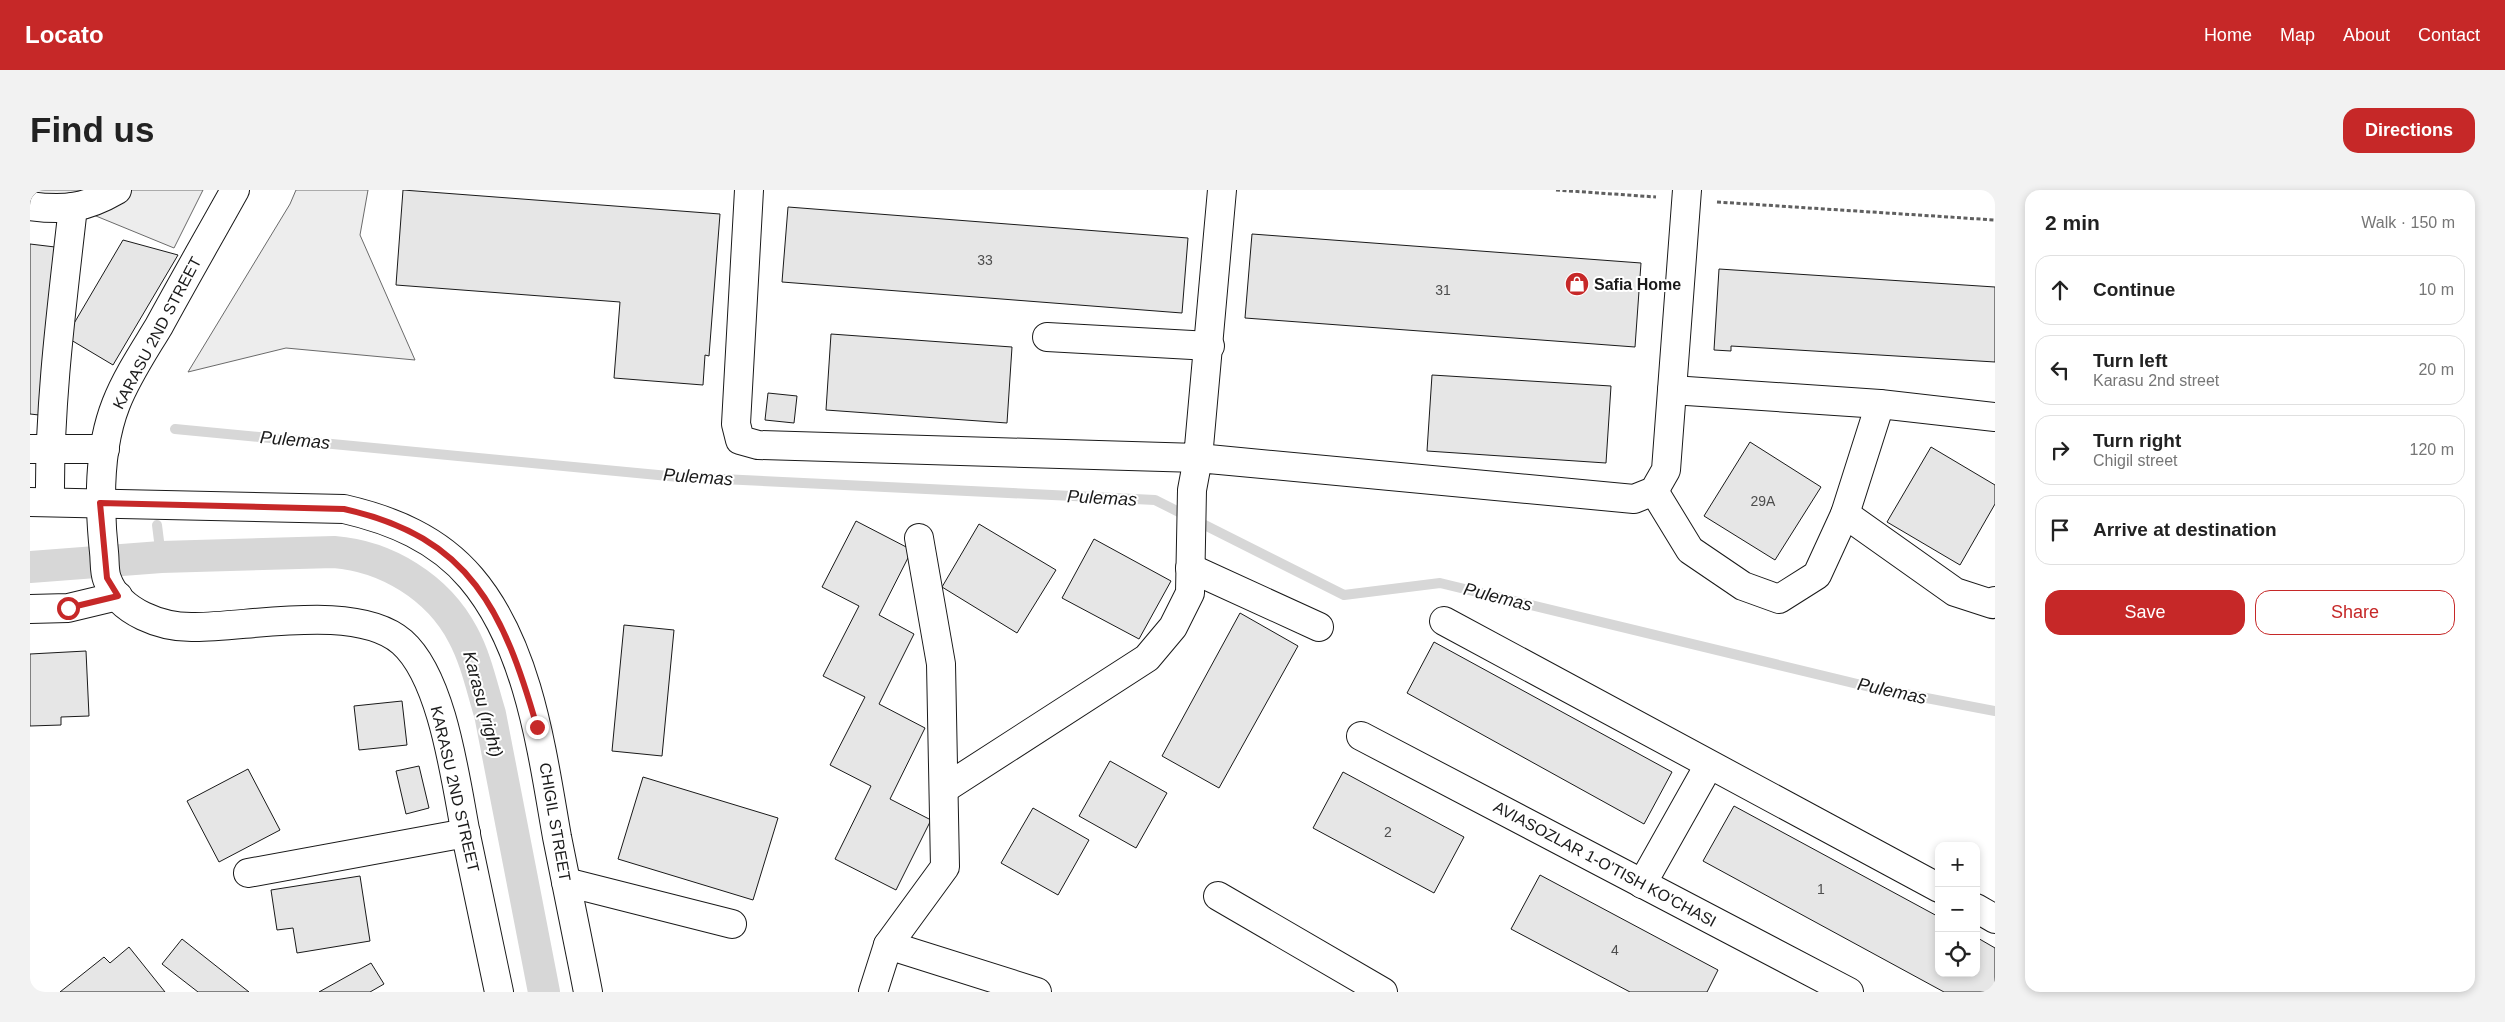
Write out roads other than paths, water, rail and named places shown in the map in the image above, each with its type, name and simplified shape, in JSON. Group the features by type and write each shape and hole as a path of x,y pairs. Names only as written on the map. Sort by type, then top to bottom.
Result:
{"street":[{"path":"30,206 59,210 97,202 117,190"},
{"name":"KARASU 2ND STREET","path":"235,190 126,382 116,405 105,449 100,503 102,533 112,587 142,615 172,626 197,628 319,619 371,627 401,642 416,659 428,679 443,724 499,992"},
{"path":"749,190 736,424 740,440 758,445 1198,458 1634,498 1654,491 1666,470 1687,195"},
{"path":"944,789 1146,658 1173,627 1190,593 1192,504 1210,346 1213,272 1222,190"},
{"path":"40,502 40,449 55,370 73,206"},
{"path":"1047,337 1210,346"},
{"path":"1672,390 1880,404 1995,417"},
{"path":"1654,491 1690,550 1743,586 1779,599 1817,575 1845,514 1880,404"},
{"path":"40,449 105,449"},
{"name":"CHIGIL STREET","path":"40,502 344,509 395,524 448,556 470,577 484,594 503,631 523,678 537,727 588,992"},
{"path":"1845,514 1955,592 1992,604 1995,601"},
{"path":"873,992 888,945 945,867 941,664 918,538"},
{"path":"1190,568 1319,627"},
{"path":"30,609 68,608 112,587"},
{"path":"1444,621 1937,887"},
{"name":"AVIASOZLAR 1-O'TISH KO'CHASI","path":"1361,736 1849,992"},
{"path":"1642,884 1709,764"},
{"path":"248,873 466,833"},
{"path":"566,882 732,924"},
{"path":"1218,896 1383,992"},
{"path":"1980,910 1995,918"},
{"path":"888,945 1037,992"}],"waterway":[{"name":"Pulemas","path":"175,429 679,477 1155,500 1344,595 1440,583 1874,688 1995,711"},
{"path":"157,525 161,557"},
{"name":"Karasu (right)","path":"30,567 161,557 334,552 373,560 391,567 425,589 440,602 468,644 490,714 544,992"}],"place":[{"name":"Safia Home","path":"1577,284"}]}
